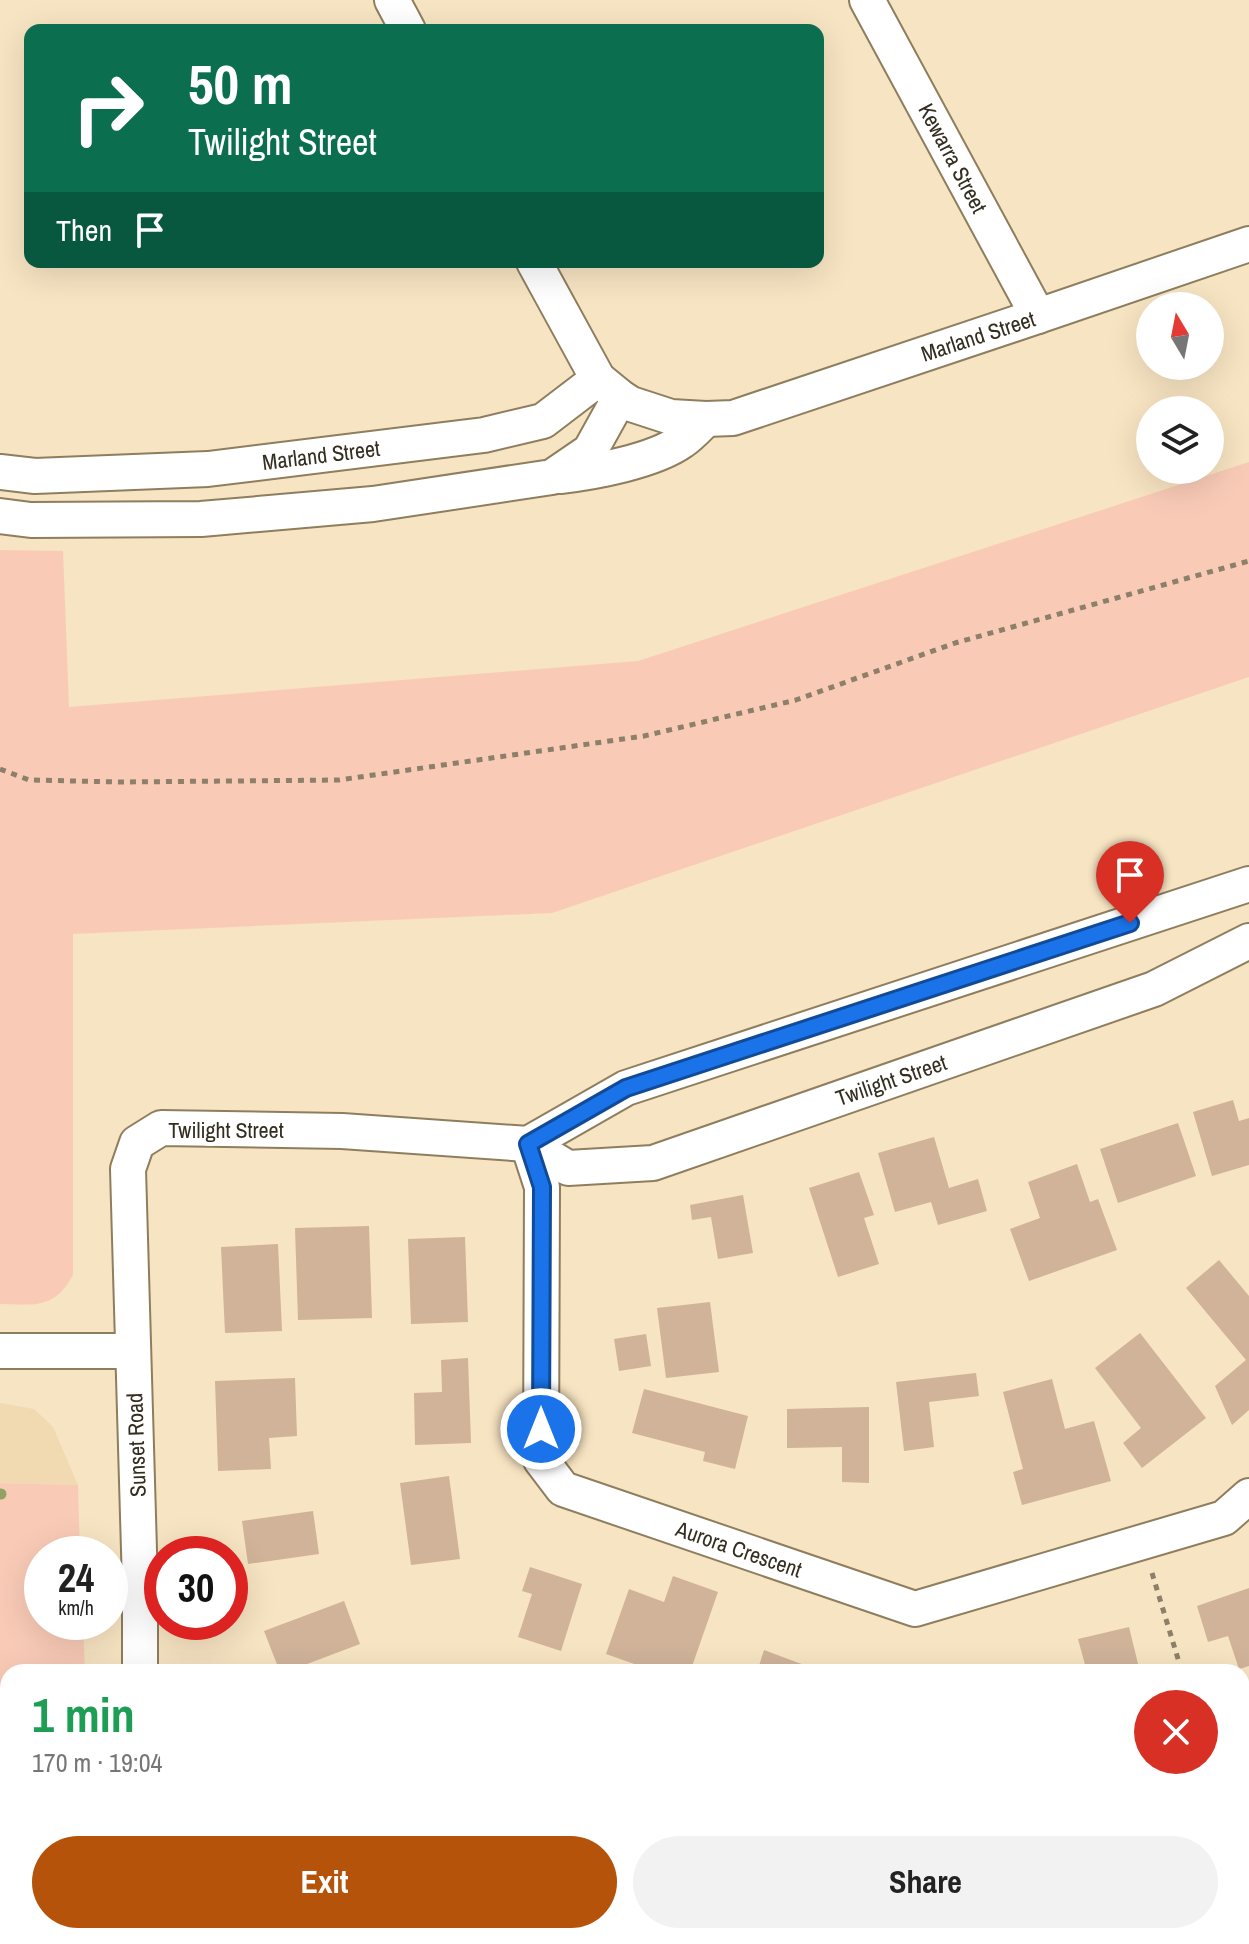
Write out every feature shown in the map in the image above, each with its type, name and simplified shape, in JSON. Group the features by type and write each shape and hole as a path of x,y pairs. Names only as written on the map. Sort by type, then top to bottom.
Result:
{"street":[{"path":"392,0 405,24"},
{"name":"Kewarra Street","path":"867,0 1038,316"},
{"name":"Marland Street","path":"0,472 35,476 208,469 484,435 543,421 609,388 631,404 671,417 733,418 1249,244"},
{"path":"538,268 609,388 590,451 552,477"},
{"path":"0,516 31,520 201,519 373,504 593,472 659,454 682,441 706,419"},
{"path":"528,1144 626,1088 1249,884"},
{"name":"Twilight Street","path":"133,1351 128,1169 137,1143 161,1128 342,1131 528,1144 568,1168 653,1163 1154,989 1249,941"},
{"name":"Aurora Crescent","path":"528,1144 542,1187 541,1460 563,1489 915,1609 1224,1518 1249,1496"},
{"path":"0,1351 133,1351"},
{"name":"Sunset Road","path":"133,1351 140,1664"}],"path":[{"path":"0,769 29,780 339,780 644,736 796,700 955,643 1249,561"},
{"path":"1141,1542 1180,1664"}],"shaded area":[{"path":"1249,462 1249,677 552,913 73,934 73,1275 59,1294 42,1303 0,1304 0,550 63,551 69,707 638,661 1181,484 1224,484 1224,470"},
{"path":"0,1403 34,1409 53,1427 78,1485 0,1483"},
{"path":"0,1483 78,1485 79,1536 24,1536 24,1640 84,1640 85,1664 0,1664"}],"building":[{"path":"1233,1100 1239,1121 1249,1118 1249,1165 1212,1176 1193,1112"},
{"path":"1178,1123 1196,1176 1118,1203 1100,1149"},
{"path":"934,1137 949,1188 978,1179 987,1211 938,1225 931,1202 895,1212 878,1153"},
{"path":"1077,1164 1090,1202 1098,1199 1117,1250 1029,1281 1010,1229 1040,1218 1028,1182"},
{"path":"859,1172 874,1215 864,1218 879,1264 838,1277 809,1188"},
{"path":"743,1195 753,1253 718,1259 711,1217 692,1220 690,1205"},
{"path":"369,1226 372,1318 298,1320 295,1228"},
{"path":"465,1237 468,1322 411,1324 408,1239"},
{"path":"278,1244 282,1331 225,1333 221,1247"},
{"path":"1219,1260 1249,1296 1249,1410 1232,1425 1215,1386 1246,1360 1186,1288"},
{"path":"710,1302 719,1372 666,1378 657,1308"},
{"path":"1140,1333 1206,1418 1142,1468 1123,1443 1141,1428 1095,1368"},
{"path":"646,1334 651,1366 619,1371 614,1339"},
{"path":"468,1358 471,1443 415,1445 414,1393 442,1392 441,1360"},
{"path":"976,1373 979,1396 929,1402 934,1447 904,1451 896,1382"},
{"path":"295,1378 297,1436 269,1438 271,1469 218,1471 215,1381"},
{"path":"1052,1379 1065,1429 1094,1421 1111,1481 1022,1505 1013,1472 1023,1469 1003,1392"},
{"path":"644,1389 748,1416 735,1469 703,1461 705,1452 632,1433"},
{"path":"869,1407 869,1483 842,1482 842,1447 787,1448 787,1409"},
{"path":"449,1476 460,1559 411,1565 400,1483"},
{"path":"313,1511 319,1554 248,1564 248,1536 244,1536 242,1521"},
{"path":"530,1567 582,1584 561,1651 518,1637 532,1594 522,1591"},
{"path":"673,1576 718,1592 693,1664 634,1664 606,1654 629,1589 664,1602"},
{"path":"1249,1588 1249,1664 1237,1664 1228,1636 1208,1642 1197,1606"},
{"path":"344,1601 360,1644 307,1664 277,1664 264,1631"},
{"path":"1129,1627 1138,1664 1085,1664 1078,1639"},
{"path":"764,1650 802,1664 760,1664"}],"route":[{"path":"541,1429 542,1187 528,1144 626,1088 1130,923"}]}
